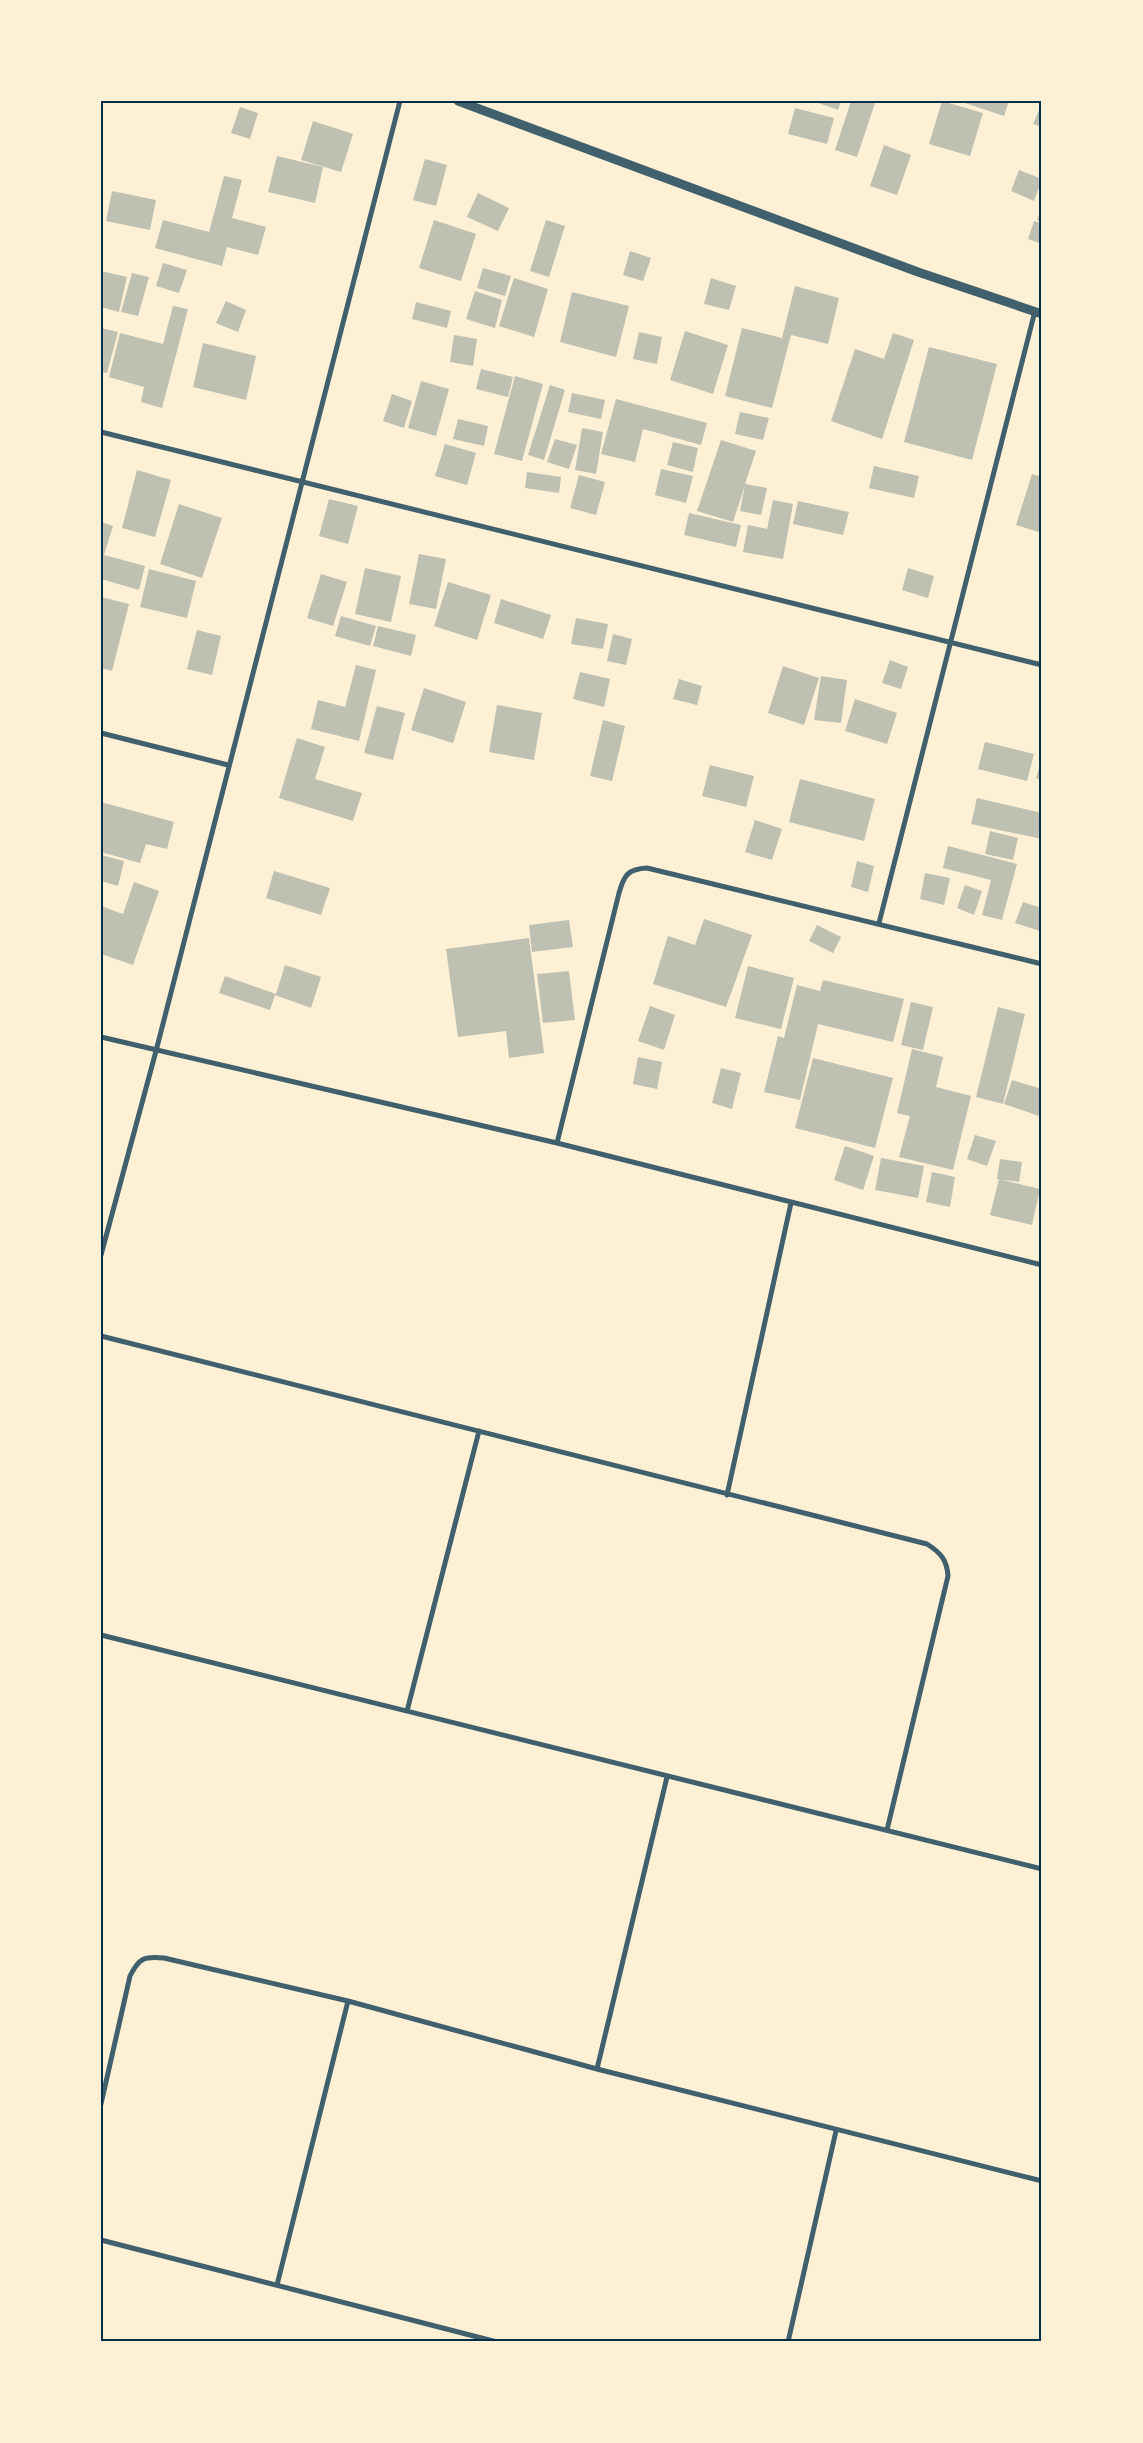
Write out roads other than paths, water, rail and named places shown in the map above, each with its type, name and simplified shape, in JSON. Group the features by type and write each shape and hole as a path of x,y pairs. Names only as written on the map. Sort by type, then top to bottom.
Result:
{"street":[{"path":"101,1255 156,1051 400,101"},
{"path":"458,101 918,272 1038,313 950,642 879,923"},
{"path":"101,432 1042,665"},
{"path":"101,733 228,765"},
{"path":"558,1143 618,892 627,874 634,868 647,868 1042,964"},
{"path":"101,1037 558,1143 1042,1265"},
{"path":"727,1495 791,1203"},
{"path":"101,1336 927,1544 939,1552 947,1564 948,1576 887,1830"},
{"path":"407,1711 479,1431"},
{"path":"101,1635 1042,1869"},
{"path":"597,2069 667,1777"},
{"path":"101,2104 130,1976 136,1964 151,1956 348,2001 597,2069 1042,2181"},
{"path":"277,2285 348,2001"},
{"path":"788,2342 836,2130"},
{"path":"101,2240 497,2342"}]}
